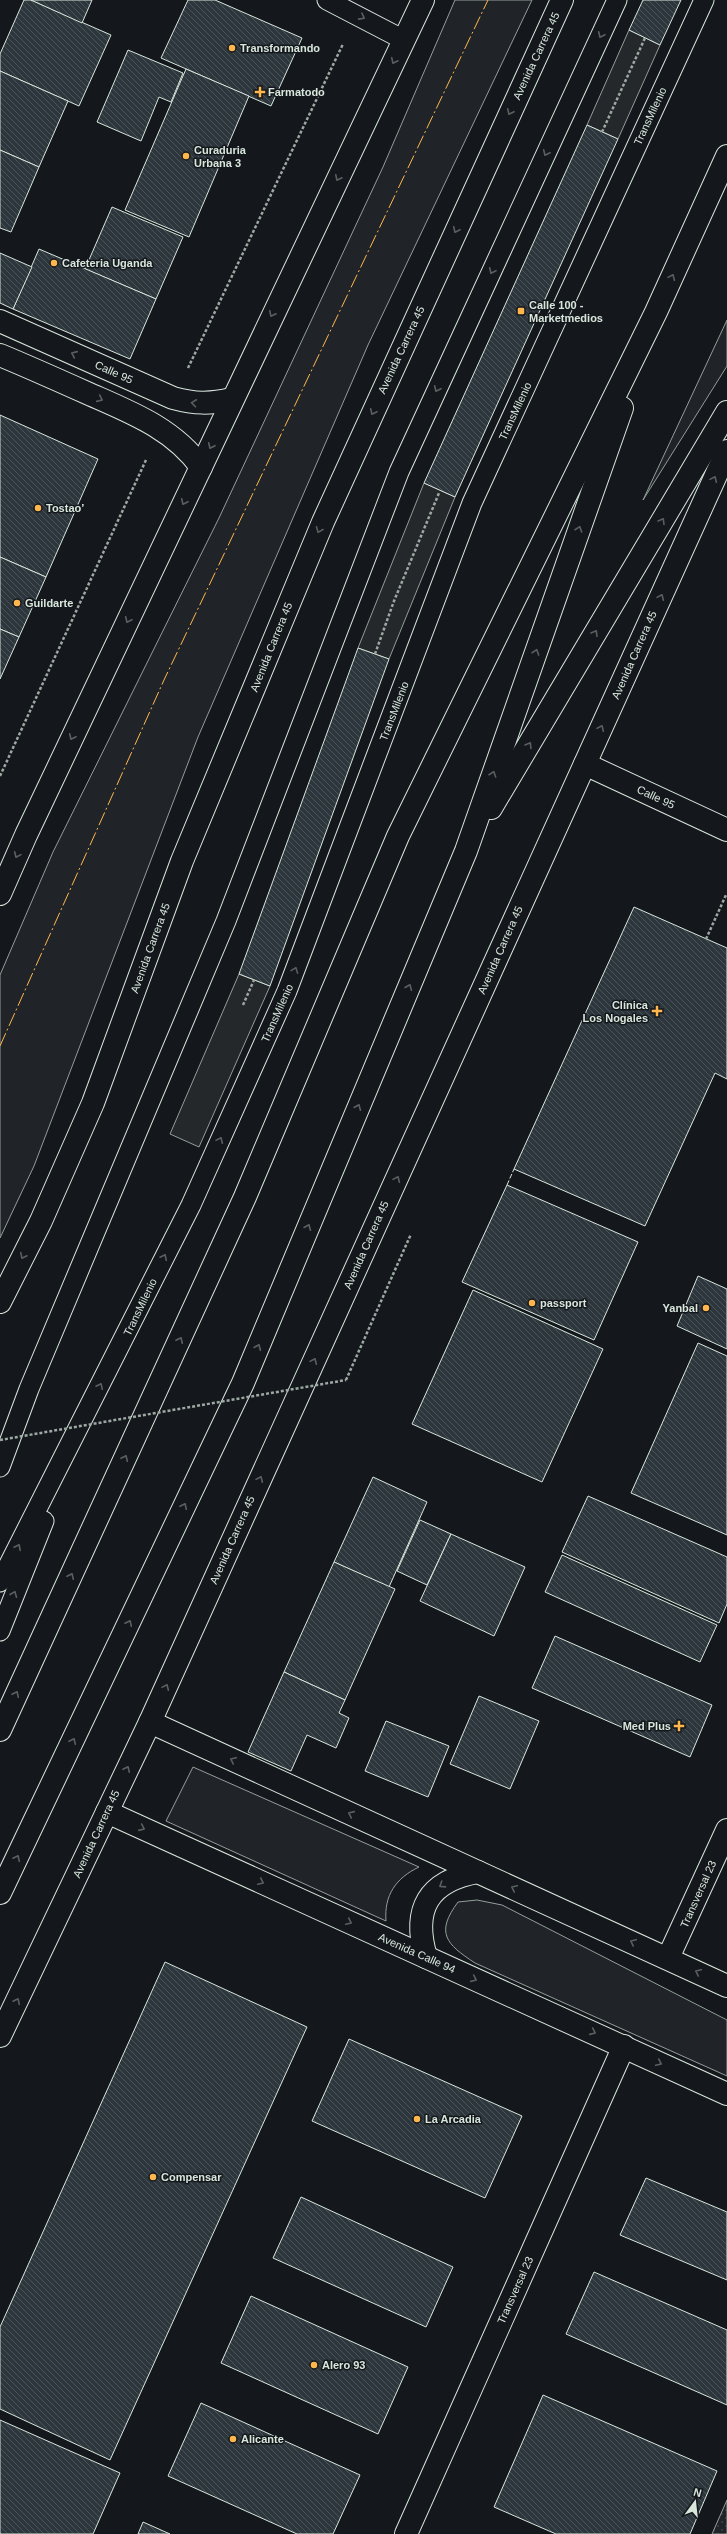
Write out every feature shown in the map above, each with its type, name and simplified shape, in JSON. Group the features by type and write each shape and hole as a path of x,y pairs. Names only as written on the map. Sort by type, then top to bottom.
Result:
{"main road":[{"path":"0,894 26,835 232,399 423,0"},
{"name":"Avenida Carrera 45","path":"0,1302 41,1221 93,1103 182,860 323,522 562,0"},
{"path":"0,1730 245,1197 398,836 656,312 727,156"},
{"path":"0,1893 242,1383 466,851 656,312"},
{"name":"Calle 95","path":"0,321 173,398 194,404 210,404 232,399"},
{"path":"0,355 138,415 176,439 192,454 201,467"},
{"path":"466,851 727,412"},
{"name":"Avenida Carrera 45","path":"0,2036 150,1722 727,451"},
{"name":"Calle 95","path":"585,764 727,830"},
{"path":"150,1722 727,1986"},
{"name":"Avenida Calle 94","path":"107,1812 727,2094"},
{"name":"Transversal 23","path":"668,1958 727,1830"},
{"path":"426,1957 420,1930 426,1903 436,1889 452,1878 478,1872"},
{"name":"Transversal 23","path":"406,2534 624,2046"}],"lane":[{"path":"327,0 404,40"},
{"path":"0,1467 29,1389 226,922 399,472 617,0"},
{"name":"TransMilenio","path":"0,1582 83,1421 191,1205 287,991 472,504 704,0"},
{"path":"0,1449 29,1389"},
{"name":"TransMilenio","path":"0,1631 83,1421"}],"path":[{"path":"602,132 645,38"},
{"path":"375,654 440,490"},
{"path":"706,939 726,895"},
{"path":"0,1440 346,1380"}],"shaded area":[{"path":"455,0 532,0 368,345 198,737 34,1166 0,1238 0,975 53,852 219,518 383,167"},
{"path":"629,30 660,45 618,139 587,125"},
{"path":"727,320 727,366 643,500"},
{"path":"424,483 455,497 389,659 358,648"},
{"path":"239,974 270,986 199,1147 170,1134"},
{"path":"193,1767 419,1867 404,1876 393,1888 387,1903 386,1921 166,1821"},
{"path":"477,1900 502,1905 727,2020 727,2076 475,1963 465,1956 451,1944 447,1937 447,1922 458,1902"},
{"path":"727,2500 727,2534 712,2534"}],"building":[{"path":"24,0 31,0 111,35 79,106 0,71 0,54"},
{"path":"31,0 92,0 82,23"},
{"name":"Transformando","path":"188,0 215,0 302,38 271,106 161,58"},
{"path":"643,0 681,0 660,45 629,30"},
{"path":"128,50 183,73 171,102 159,97 141,141 97,122"},
{"name":"Curaduria Urbana 3","path":"186,69 249,96 189,237 125,210"},
{"path":"0,71 68,101 39,167 0,150"},
{"name":"Calle 100 - Marketmedios","path":"587,125 618,139 455,497 424,483"},
{"path":"0,150 39,167 11,232 0,228"},
{"path":"112,207 183,237 156,299 85,269"},
{"path":"39,249 156,299 130,359 13,309"},
{"path":"0,253 32,267 13,309 0,303"},
{"name":"Tostao’","path":"0,415 98,459 46,577 0,557"},
{"name":"Guildarte","path":"0,557 46,577 19,637 0,629"},
{"path":"0,629 19,637 0,679"},
{"path":"358,648 389,659 270,986 239,974"},
{"name":"Clínica Los Nogales","path":"634,907 727,948 727,1079 715,1073 645,1226 514,1169"},
{"path":"507,1185 638,1242 594,1340 462,1282"},
{"name":"Yanbal","path":"698,1276 727,1289 727,1349 677,1326"},
{"path":"473,1290 603,1349 542,1482 412,1424"},
{"path":"698,1343 727,1356 727,1535 631,1493"},
{"path":"373,1477 427,1502 389,1587 334,1562"},
{"path":"588,1496 727,1557 727,1604 719,1623 562,1552"},
{"path":"420,1520 451,1534 427,1585 397,1571"},
{"path":"451,1534 525,1567 494,1636 420,1601"},
{"path":"562,1555 717,1625 700,1662 545,1592"},
{"path":"334,1562 395,1589 345,1700 284,1672"},
{"path":"555,1636 712,1705 690,1757 532,1688"},
{"path":"284,1672 345,1700 339,1713 349,1718 336,1748 307,1735 291,1771 248,1752"},
{"path":"479,1696 539,1721 510,1789 450,1764"},
{"path":"386,1721 449,1746 428,1797 365,1771"},
{"name":"Compensar","path":"165,1962 307,2027 110,2460 0,2409 0,2327"},
{"name":"La Arcadia","path":"349,2039 522,2116 485,2198 312,2121"},
{"path":"646,2178 727,2212 727,2280 620,2235"},
{"path":"301,2197 453,2267 426,2327 273,2258"},
{"path":"594,2272 727,2330 727,2405 566,2334"},
{"name":"Alero 93","path":"251,2296 408,2367 378,2434 221,2363"},
{"path":"543,2395 717,2471 690,2534 556,2534 494,2507"},
{"name":"Alicante","path":"201,2403 360,2475 333,2534 297,2534 168,2476"},
{"path":"0,2420 120,2473 93,2534 0,2534"},
{"path":"143,2522 170,2534 138,2534"}],"fence":[{"path":"507,1185 514,1169"}],"power":[{"path":"0,1046 164,680 488,0"}],"place":[{"name":"Transformando","path":"232,48"},
{"name":"Farmatodo","path":"260,92"},
{"name":"Curaduria Urbana 3","path":"186,156"},
{"name":"Cafeteria Uganda","path":"54,263"},
{"name":"Calle 100 - Marketmedios","path":"521,311"},
{"name":"Tostao’","path":"38,508"},
{"name":"Guildarte","path":"17,603"},
{"name":"Clínica Los Nogales","path":"657,1011"},
{"name":"passport","path":"532,1303"},
{"name":"Yanbal","path":"706,1308"},
{"name":"Med Plus","path":"679,1726"},
{"name":"La Arcadia","path":"417,2119"},
{"name":"Compensar","path":"153,2177"},
{"name":"Alero 93","path":"314,2365"},
{"name":"Alicante","path":"233,2439"}]}
